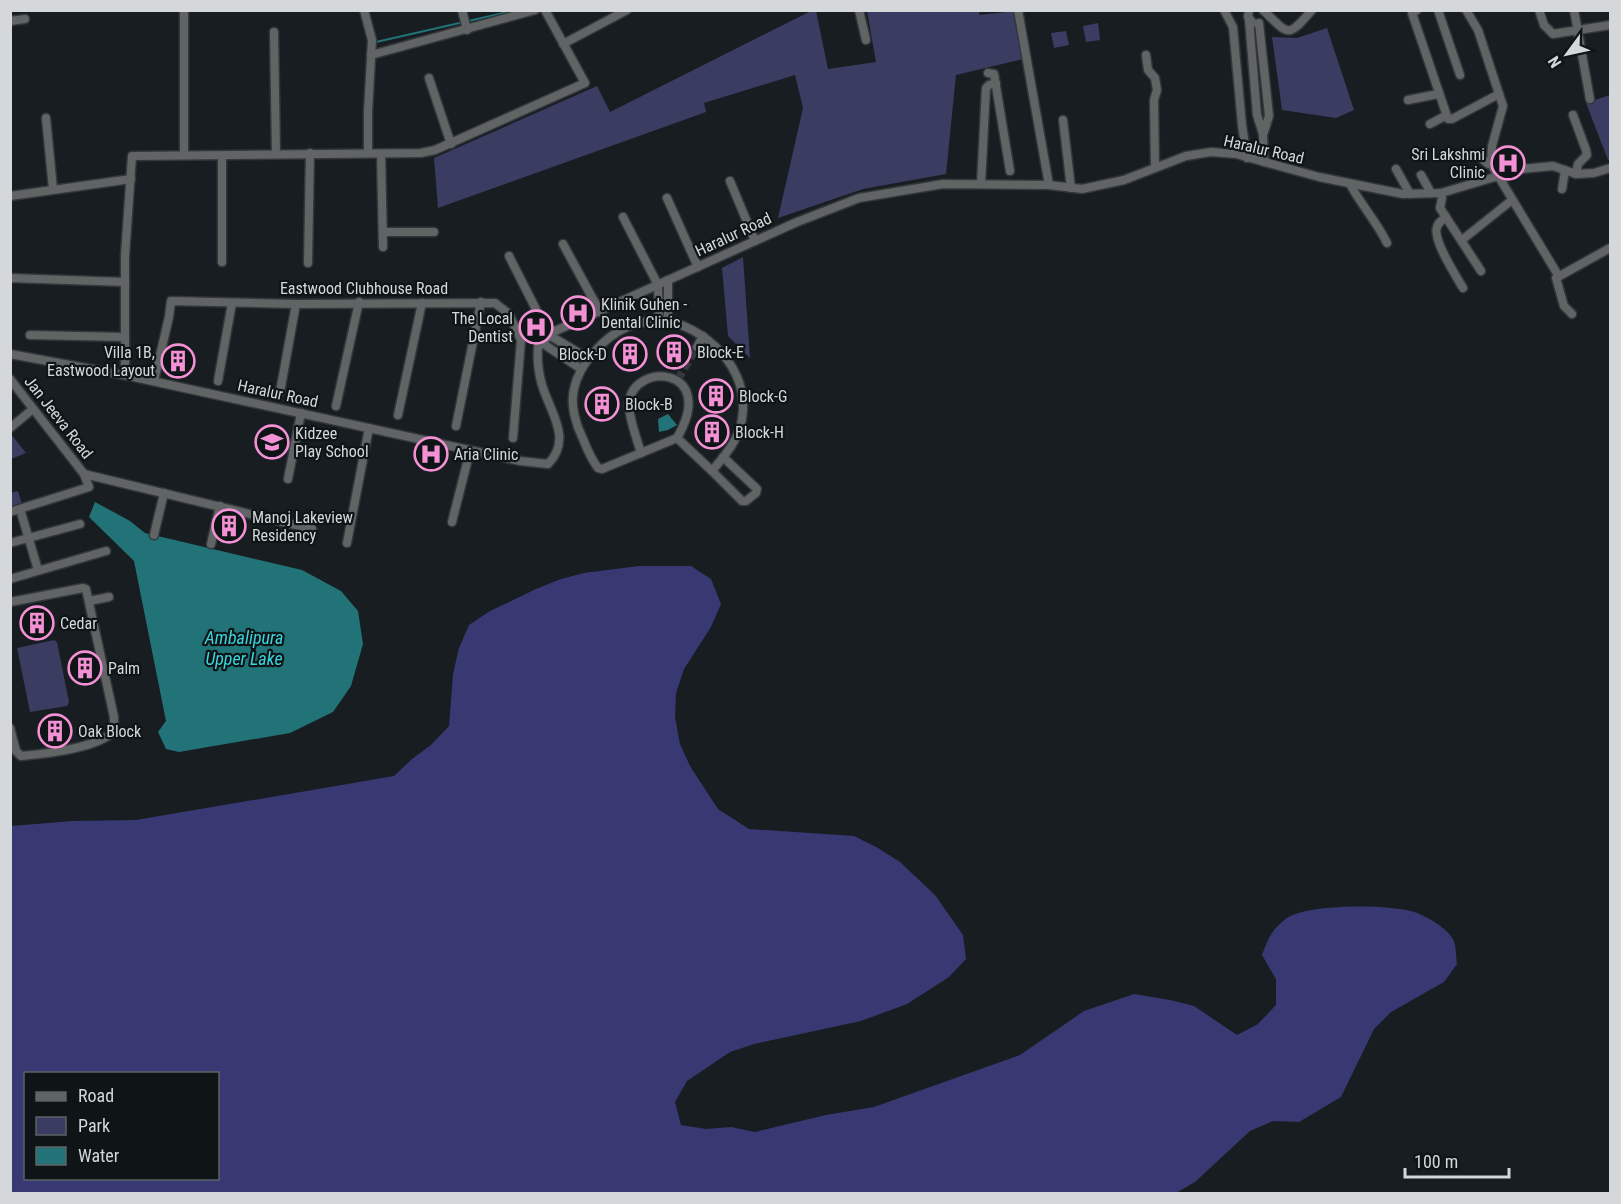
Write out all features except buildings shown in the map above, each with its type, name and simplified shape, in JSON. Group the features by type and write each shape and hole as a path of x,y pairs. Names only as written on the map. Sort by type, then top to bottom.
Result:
{"street":[{"path":"184,10 184,155"},
{"path":"364,10 372,40 368,153"},
{"path":"371,55 465,21 535,10"},
{"path":"125,375 125,282 132,156 381,154 422,153 435,150 585,83 544,10"},
{"path":"563,44 627,10"},
{"path":"859,10 866,40"},
{"path":"1018,10 1049,185"},
{"path":"1224,10 1233,27 1247,158"},
{"path":"1263,10 1284,30 1290,32 1296,29 1312,10"},
{"path":"1263,10 1264,17 1259,23 1269,116 1263,134"},
{"path":"1416,10 1412,13 1445,116 1452,119 1499,94"},
{"path":"1438,10 1460,75"},
{"path":"1466,10 1478,30 1503,106 1492,146 1491,164 1558,275 1556,278 1564,306 1572,314"},
{"path":"1539,10 1545,25 1553,34 1611,25"},
{"path":"1574,10 1590,99"},
{"path":"1249,15 1255,24 1259,23"},
{"path":"1249,15 1257,115 1263,134 1264,162"},
{"path":"10,21 25,19"},
{"path":"274,32 276,154"},
{"path":"1146,55 1148,70 1154,77 1157,90 1154,100 1155,167"},
{"path":"988,73 994,73 1010,171"},
{"path":"429,78 451,144"},
{"path":"981,184 986,88 996,83"},
{"path":"1408,100 1438,94"},
{"path":"1573,115 1587,155 1578,164 1576,174"},
{"path":"1431,124 1445,116"},
{"path":"46,118 53,189"},
{"path":"1063,120 1071,188"},
{"path":"308,263 310,153"},
{"name":"Haralur Road","path":"10,354 154,381 470,451 548,464 557,455 560,438 537,366 538,347 549,335 754,241 859,198 943,184 1049,185 1082,189 1105,186 1199,153 1236,154 1350,184 1403,194 1441,193 1522,169 1552,166 1576,174 1594,173 1611,168"},
{"path":"381,154 383,247"},
{"path":"222,156 222,262"},
{"path":"1479,156 1491,164"},
{"path":"1396,169 1410,194"},
{"path":"1562,189 1565,170"},
{"path":"1421,175 1431,193"},
{"path":"10,196 131,179"},
{"path":"730,181 754,241"},
{"path":"1350,184 1364,208 1381,230 1387,243"},
{"path":"1441,193 1440,208 1481,271"},
{"path":"668,198 698,267"},
{"path":"1462,240 1512,200"},
{"path":"623,217 658,285 659,319"},
{"path":"1446,217 1438,224 1436,230 1439,243 1463,288"},
{"path":"383,232 434,232"},
{"path":"563,244 600,312"},
{"path":"1558,275 1611,248"},
{"path":"510,256 549,335 589,359"},
{"path":"10,278 125,282"},
{"path":"668,280 668,321"},
{"name":"Eastwood Clubhouse Road","path":"154,381 171,302 495,303 509,315 522,340 513,438"},
{"path":"336,406 359,302"},
{"path":"456,426 481,302"},
{"path":"218,381 232,303"},
{"path":"398,415 422,303"},
{"path":"280,392 296,304"},
{"path":"641,453 629,404 632,393 638,385 650,377 661,375 677,379 685,387 689,398 686,422 677,438 641,453 602,469 592,461 580,432 574,415 573,390 581,369 608,339 626,327 659,319 703,336 721,351 736,373 742,396 743,418 738,436 712,471"},
{"path":"30,335 125,337"},
{"path":"697,347 703,336"},
{"path":"542,343 581,369"},
{"name":"Jan Jeeva Road","path":"10,379 84,474"},
{"path":"10,428 33,409"},
{"path":"288,479 301,413"},
{"path":"347,543 369,428"},
{"path":"677,438 742,501 746,501 756,493 757,489 723,457"},
{"path":"452,522 470,451"},
{"path":"84,474 312,530"},
{"path":"10,512 89,487 84,474"},
{"path":"154,535 164,493"},
{"path":"211,544 220,506"},
{"path":"20,509 38,570"},
{"path":"10,543 80,524"},
{"path":"10,579 106,551"},
{"path":"10,602 86,589 114,717 114,731 107,737 61,752 21,756 14,754 10,728"},
{"path":"89,601 109,597"}],"green space":[{"path":"811,11 816,11 828,69 876,62 867,11 980,11 979,15 1016,11 1023,59 956,75 946,174 863,189 778,218 803,108 795,75 704,103 706,112 438,208 434,158 597,86 610,112"},
{"path":"1098,23 1100,40 1086,42 1083,26"},
{"path":"1327,28 1354,110 1336,118 1282,110 1272,37 1297,38"},
{"path":"1066,31 1069,45 1054,48 1051,33"},
{"path":"1610,95 1610,159 1608,160 1586,103"},
{"path":"743,257 750,358 728,336 722,268"},
{"path":"11,434 26,453 10,459"},
{"path":"18,491 22,504 11,508 10,493"},
{"path":"54,640 57,642 69,702 67,706 30,712 17,648"}],"shaded area":[{"path":"639,566 691,566 711,579 721,604 711,627 684,669 676,693 675,717 680,744 690,766 718,809 749,829 854,836 878,848 900,862 935,895 963,935 966,959 949,977 907,1004 861,1021 754,1044 730,1052 687,1081 675,1102 681,1125 706,1129 731,1127 755,1132 826,1115 874,1107 1020,1055 1084,1011 1134,994 1194,1006 1237,1035 1258,1024 1276,1005 1276,979 1262,955 1271,934 1287,918 1297,913 1349,907 1402,909 1414,912 1436,923 1451,936 1455,943 1457,964 1444,982 1391,1012 1374,1029 1341,1097 1299,1122 1273,1121 1250,1131 1195,1182 1176,1193 11,1193 11,826 73,821 136,820 394,776 431,745 449,726 453,674 459,648 469,625 490,611 561,579 584,573"}],"water":[{"path":"668,414 677,425 659,432 658,419"},
{"name":"Ambalipura Upper Lake","path":"95,502 130,521 145,533 302,570 341,591 358,611 363,644 351,686 333,712 290,733 179,752 166,749 158,732 166,721 134,561 89,517"}],"waterway":[{"path":"376,42 517,10"}],"tunnel":[{"path":"678,379 697,347"}],"place":[{"name":"Sri Lakshmi Clinic","path":"1508,163"},
{"name":"Klinik Guhen - Dental Clinic","path":"578,313"},
{"name":"The Local Dentist","path":"536,327"},
{"name":"Block-E","path":"674,352"},
{"name":"Block-D","path":"630,354"},
{"name":"Villa 1B, Eastwood Layout","path":"178,361"},
{"name":"Block-G","path":"716,396"},
{"name":"Block-B","path":"602,404"},
{"name":"Block-H","path":"712,432"},
{"name":"Kidzee Play School","path":"272,442"},
{"name":"Aria Clinic","path":"431,454"},
{"name":"Manoj Lakeview Residency","path":"229,526"},
{"name":"Cedar","path":"37,623"},
{"name":"Palm","path":"85,668"},
{"name":"Oak Block","path":"55,731"}]}
